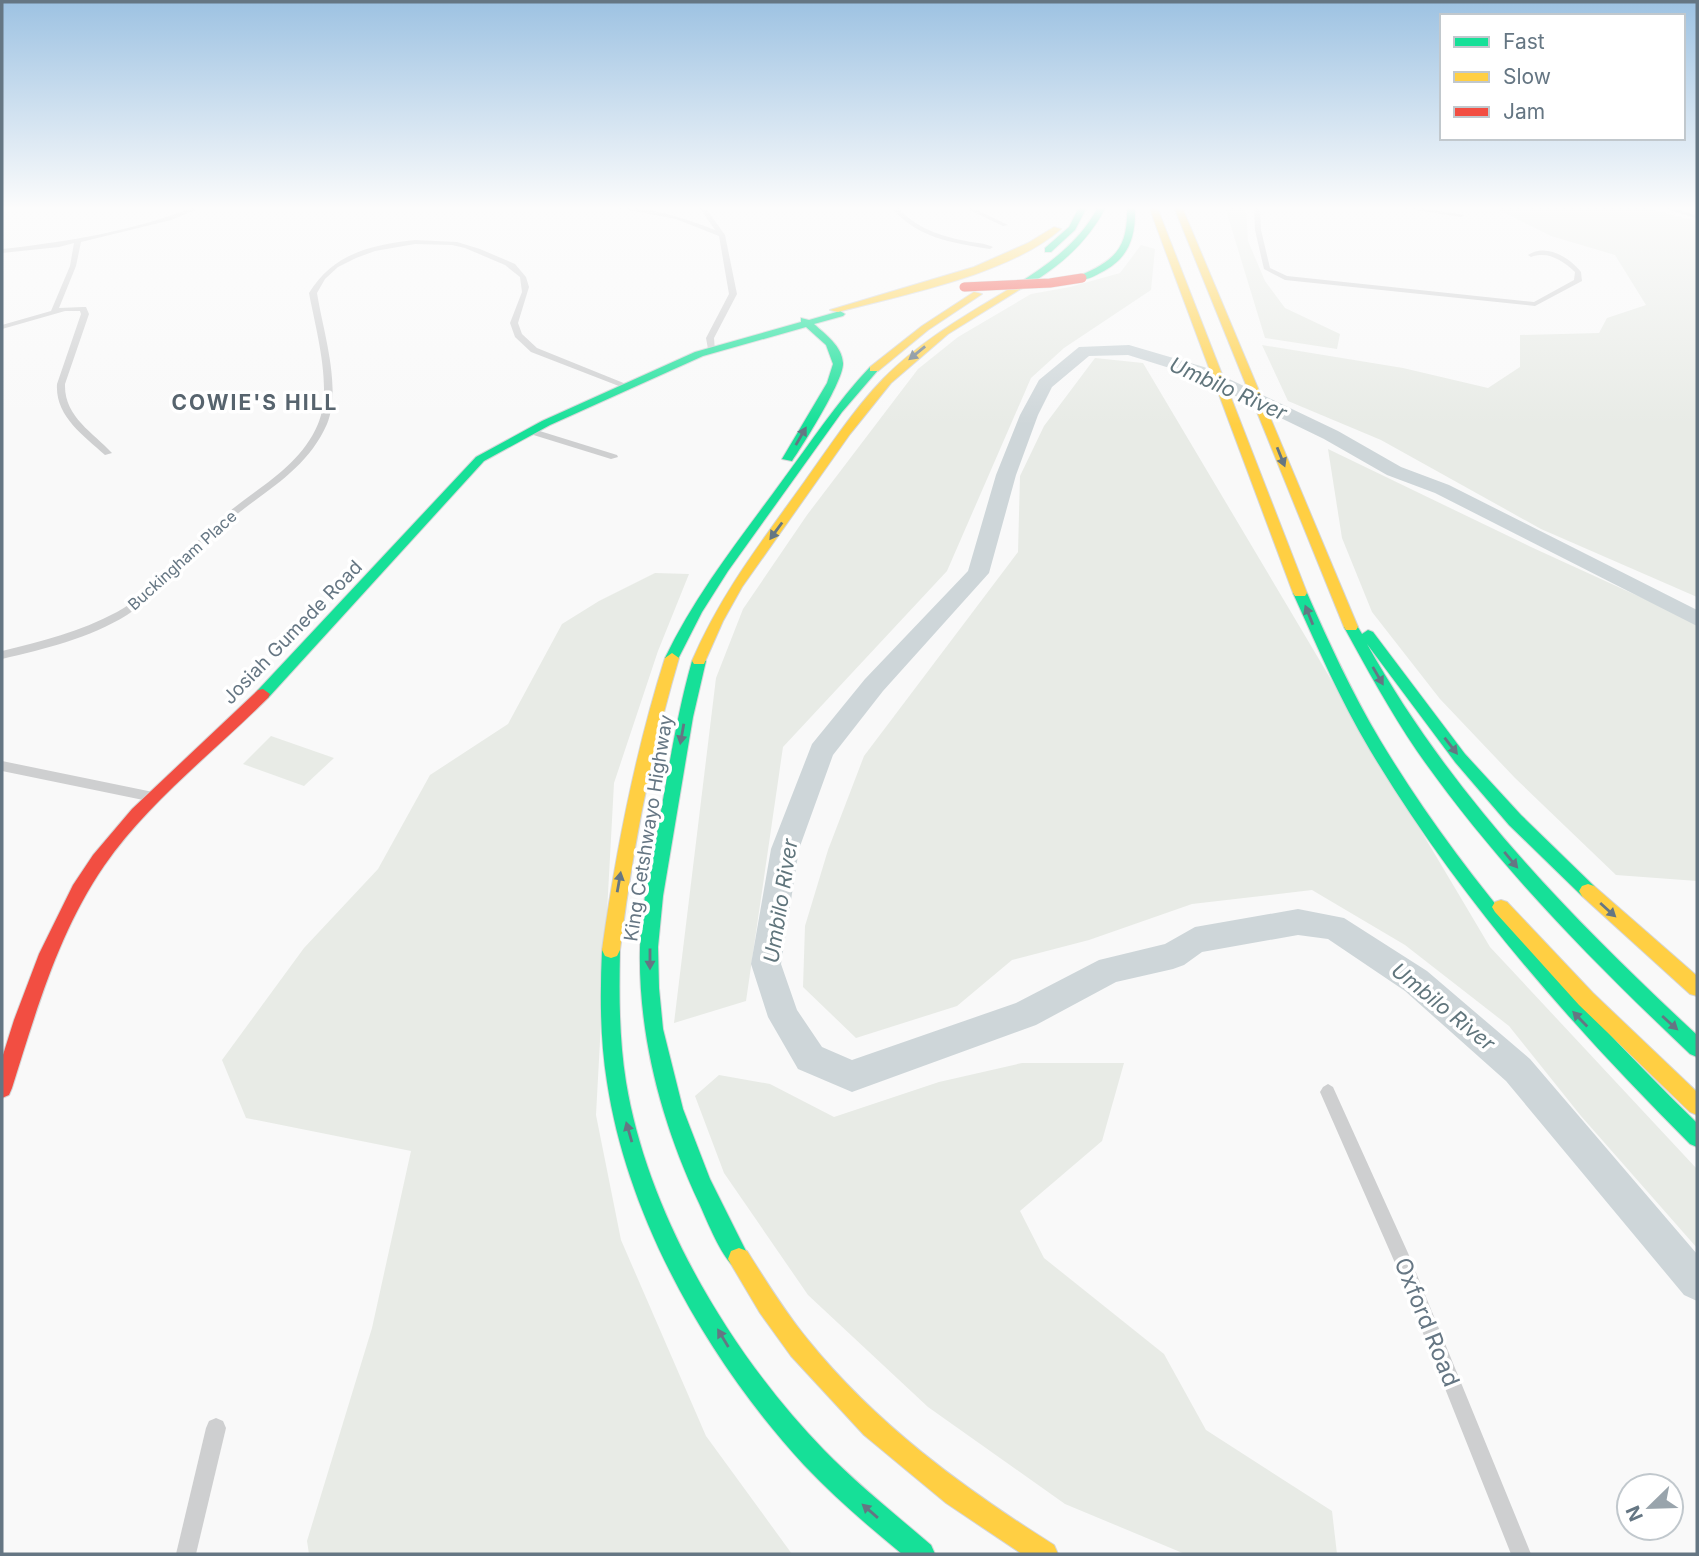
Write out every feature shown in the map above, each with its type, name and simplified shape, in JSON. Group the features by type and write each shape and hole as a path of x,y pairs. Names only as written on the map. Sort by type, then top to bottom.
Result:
{"main road":[{"path":"837,312 945,280"},
{"name":"King Cetshwayo Highway","path":"922,1554 865,1507 800,1442 727,1346 689,1280 660,1221 628,1130 613,1060 609,1005 611,945 617,896 659,696 673,653 688,623 711,586 849,396 884,358 928,323 1000,280"},
{"name":"King Cetshwayo Highway","path":"1029,280 954,326 915,354 876,393 721,610 707,639 688,700 650,934 650,990 657,1047 667,1094 691,1165 713,1212 759,1290 803,1352 859,1415 919,1468 1045,1554"},
{"path":"954,326 1036,280"},
{"path":"837,312 924,292 1072,280"},
{"path":"1182,280 1322,646 1386,762 1452,867 1511,942 1651,1094 1697,1137"},
{"path":"1209,280 1336,593 1376,674 1472,813 1591,947 1697,1048"},
{"name":"Josiah Gumede Road","path":"2,1088 37,979 57,932 90,873 119,834 153,797 239,718 296,660 472,467 508,442 530,431 712,349 837,312"},
{"path":"760,519 773,487 836,374 836,353 826,339 806,322"},
{"path":"1336,593 1460,758 1506,810 1566,872 1697,988"},
{"path":"1386,762 1447,842 1532,941 1586,999 1697,1105"}],"street":[{"path":"54,312 67,280"},
{"name":"Buckingham Place","path":"2,655 69,638 123,612 150,593 213,529 283,477 304,456 323,423 330,389 313,293 321,280"},
{"name":"Buckingham Place","path":"525,280 526,292 514,323 522,341 543,354 627,386"},
{"path":"712,349 710,338 731,299 731,280"},
{"path":"1316,280 1535,304 1552,293 1575,285 1577,280"},
{"path":"2,327 54,312 79,308 85,311 61,384 60,395 69,413 108,453"},
{"path":"530,431 614,457"},
{"path":"2,766 153,797"},
{"name":"Oxford Road","path":"1328,1092 1402,1259 1521,1554"},
{"path":"186,1554 216,1429"}],"shaded area":[{"path":"1096,280 1152,280 1151,290 1064,348 1031,378 947,571 783,747 746,1001 674,1023 716,678 743,609 807,515 918,369 958,337 1031,294"},
{"path":"1247,280 1264,280 1285,308 1340,334 1337,349 1265,338"},
{"path":"1630,280 1697,280 1697,597 1541,529 1381,440 1288,401 1262,345 1403,368 1488,388 1520,367 1520,335 1599,333 1607,318 1646,305"},
{"path":"1095,358 1143,363 1490,947 1697,1169 1697,1248 1581,1116 1509,1026 1405,945 1312,890 1192,904 1089,940 1012,960 957,1006 856,1038 803,987 805,926 828,850 864,756 1018,552 1020,476 1044,426"},
{"path":"1328,449 1697,623 1697,881 1616,875 1515,778 1440,699 1372,612 1342,538"},
{"path":"655,573 689,574 658,651 614,783 596,1115 621,1240 706,1436 792,1554 309,1554 307,1541 372,1328 411,1151 246,1118 222,1060 304,948 378,869 430,775 508,724 562,624 599,601"},
{"path":"271,736 334,758 304,786 243,764"},
{"path":"1022,1063 1124,1063 1102,1141 1020,1211 1044,1258 1164,1354 1206,1430 1332,1511 1337,1554 1185,1554 1065,1504 928,1407 808,1295 724,1173 695,1096 719,1075 770,1084 834,1117 939,1082"}],"waterway":[{"name":"Umbilo River","path":"1697,619 1442,489 1394,471 1331,435 1198,371 1129,350 1085,351 1045,384 1029,415 1006,475 978,573 874,685 821,751 785,849 766,964 784,1017 810,1058 852,1076 1025,1015 1110,970 1173,956 1195,940 1298,922 1334,927 1416,981 1518,1070 1697,1282"}],"traffic: fast":[{"path":"1017,288 1031,280"},
{"path":"263,694 480,459 546,423 699,354 840,314"},
{"path":"788,459 832,383 838,364 831,344 804,320"},
{"path":"672,658 695,612 724,568 839,410 874,369"},
{"path":"1300,593 1364,726 1445,852 1564,999 1697,1137"},
{"path":"1351,627 1384,687 1461,800 1551,904 1697,1048"},
{"path":"1368,635 1460,758 1515,820 1588,891"},
{"path":"699,661 685,717 654,896 649,947 650,988 654,1029 673,1109 702,1186 739,1259"},
{"path":"611,950 609,1017 617,1084 633,1150 656,1214 685,1277 720,1336 759,1392 801,1443 844,1487 922,1554"}],"traffic: slow":[{"path":"835,310 948,280"},
{"path":"1181,280 1300,593"},
{"path":"1208,280 1351,627"},
{"path":"699,661 716,621 736,586 846,432 887,381 945,332 1017,288"},
{"path":"874,369 925,328 977,294"},
{"path":"611,950 620,881 651,727 672,658"},
{"path":"1588,891 1697,988"},
{"path":"1501,907 1586,999 1697,1105"},
{"path":"739,1259 800,1348 872,1426 955,1494 1045,1554"}],"traffic: jam":[{"path":"964,287 1072,280"},
{"path":"2,1088 48,954 79,890 121,832 155,796 263,694"}],"district":[{"name":"COWIE'S HILL","path":"255,403"}]}
